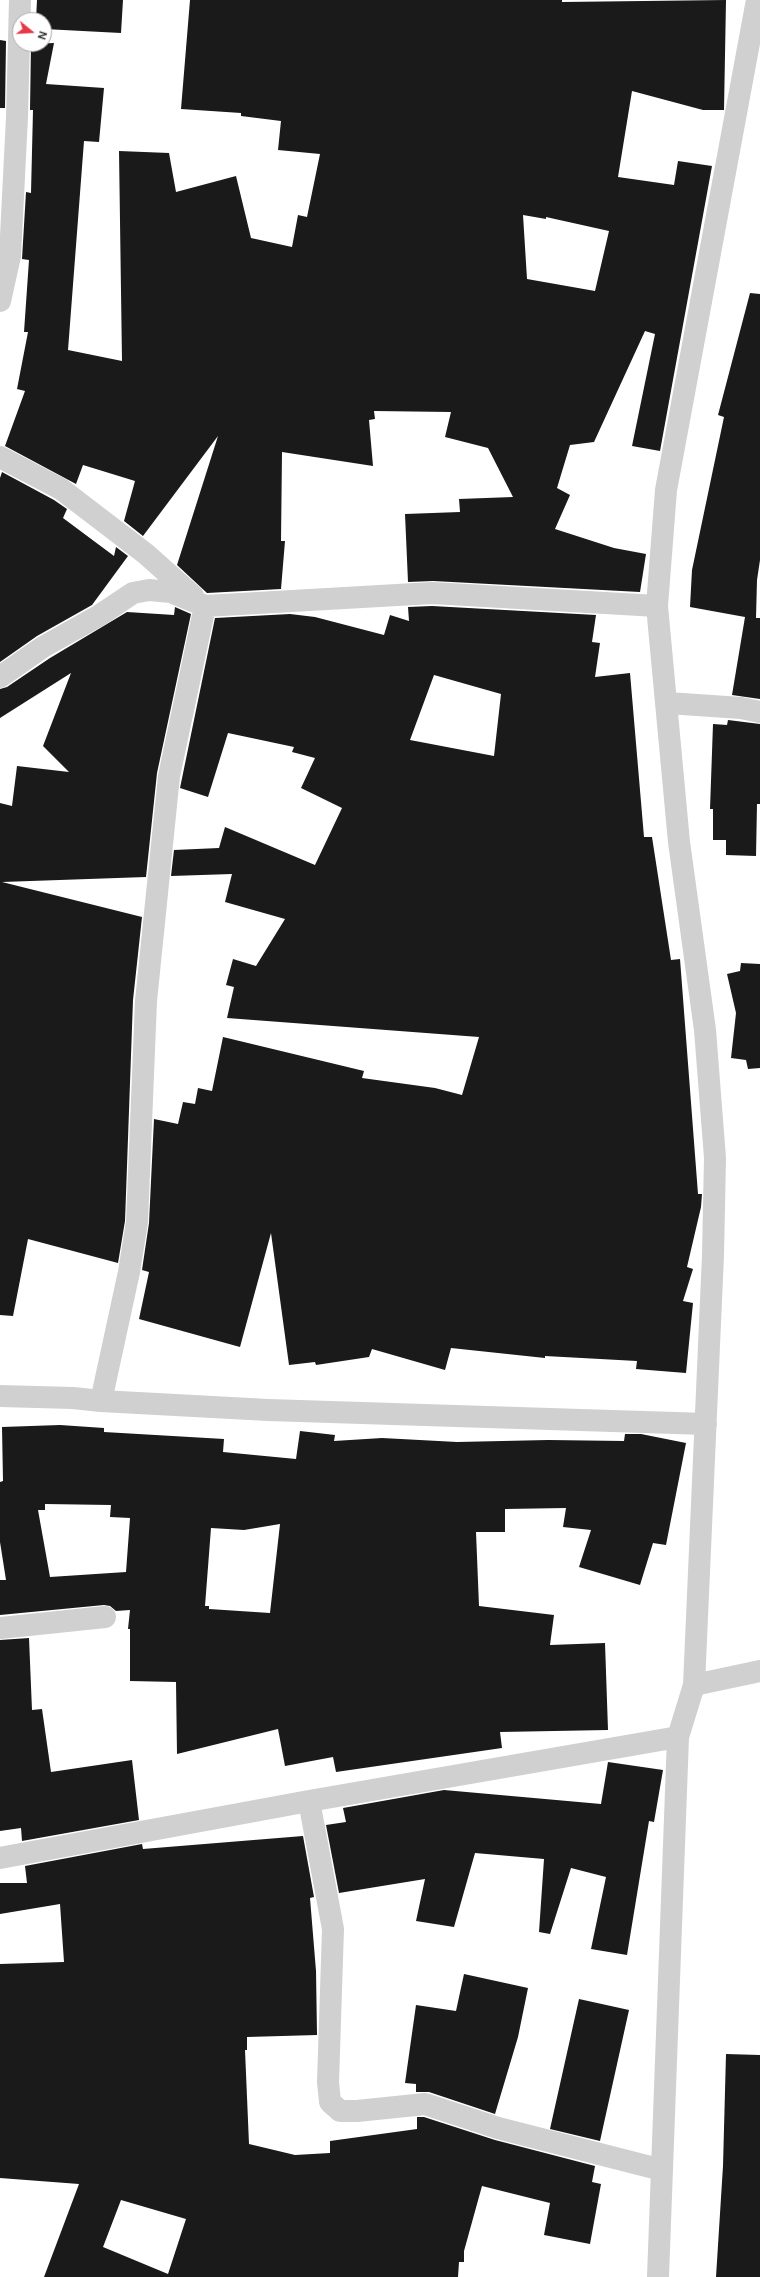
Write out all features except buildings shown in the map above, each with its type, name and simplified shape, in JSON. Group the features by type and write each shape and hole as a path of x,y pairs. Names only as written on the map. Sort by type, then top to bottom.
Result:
{"street":[{"path":"0,301 10,256 18,117 20,0"},
{"path":"658,2277 678,1737 694,1685 706,1424 715,1158 704,1030 680,842 668,703 657,606 666,490 757,0"},
{"path":"0,458 61,489 146,554 205,606"},
{"path":"0,677 43,647 100,615 134,593 149,590 171,592 205,606 432,594 657,606"},
{"path":"101,1402 129,1272 137,1222 146,1000 169,776 205,606"},
{"path":"668,703 741,708 760,712"},
{"path":"0,1396 73,1398 101,1402 268,1410 706,1424"},
{"path":"0,1628 105,1617"},
{"path":"694,1685 760,1671"},
{"path":"0,1858 309,1801 678,1737"},
{"path":"309,1801 333,1929 328,2082 330,2102 340,2111 357,2112 425,2104 498,2128 662,2170"}]}
